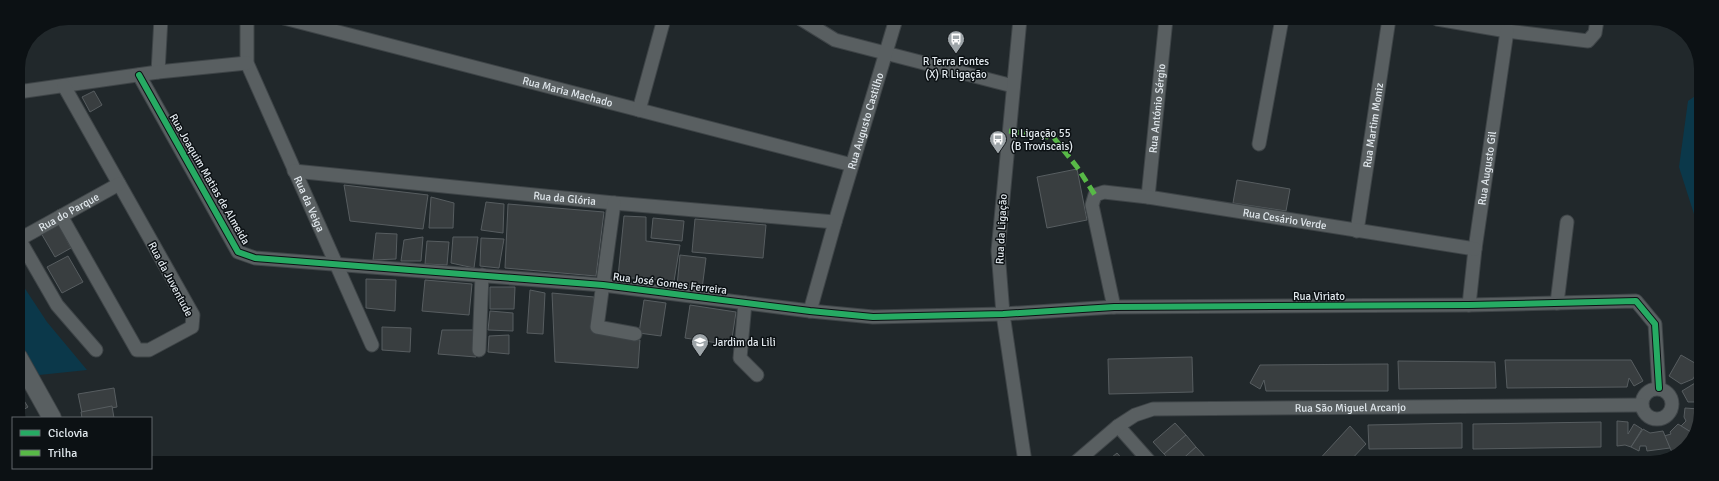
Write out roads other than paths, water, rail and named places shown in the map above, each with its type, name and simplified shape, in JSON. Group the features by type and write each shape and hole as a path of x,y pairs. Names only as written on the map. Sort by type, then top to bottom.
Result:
{"street":[{"path":"158,72 161,25"},
{"path":"25,91 158,72 246,63 248,25"},
{"name":"Rua Maria Machado","path":"311,25 852,164"},
{"path":"639,110 662,25"},
{"path":"811,25 835,40 1013,86"},
{"name":"Rua Augusto Castilho","path":"810,311 852,164 894,25"},
{"name":"Rua da Ligação","path":"1019,25 998,251 1003,314 1024,456"},
{"name":"Rua António Sérgio","path":"1148,197 1165,25"},
{"path":"1259,144 1281,25"},
{"name":"Rua Martim Moniz","path":"1358,231 1388,25"},
{"path":"1472,25 1588,41 1595,33 1596,25"},
{"name":"Rua Augusto Gil","path":"1469,305 1475,249 1508,31"},
{"name":"Rua da Veiga","path":"246,63 372,345"},
{"name":"Rua Joaquim Matias de Almeida","path":"139,75 238,252 255,258 336,263"},
{"name":"Rua da Juventude","path":"61,216 137,350 149,350 192,327 193,316 64,86"},
{"name":"Rua da Glória","path":"294,171 614,203 835,222"},
{"name":"Rua do Parque","path":"25,237 119,184"},
{"name":"Rua Cesário Verde","path":"1114,306 1092,205 1094,195 1104,192 1148,197 1475,249"},
{"path":"614,203 597,327 635,334"},
{"path":"1557,303 1567,222"},
{"path":"25,251 56,305 96,350"},
{"name":"Rua José Gomes Ferreira","path":"336,263 603,285 810,311 873,317 1003,314"},
{"path":"479,350 482,275"},
{"name":"Rua Viriato","path":"1003,314 1114,306 1469,305 1636,302 1655,324 1659,388"},
{"path":"745,303 740,358 757,375"},
{"path":"25,370 51,417"},
{"path":"1659,388 1664,390 1672,398 1673,403 1670,413 1656,419 1646,414 1642,405 1644,396 1647,393 1659,388"},
{"name":"Rua São Miguel Arcanjo","path":"1083,456 1118,426 1135,415 1153,409 1642,405"},
{"path":"1118,426 1145,456"}],"place":[{"name":"R Terra Fontes (X) R Ligação","path":"956,54"},
{"name":"R Ligação 55 (B Troviscais)","path":"998,154"},
{"name":"Jardim da Lili","path":"700,357"}]}
